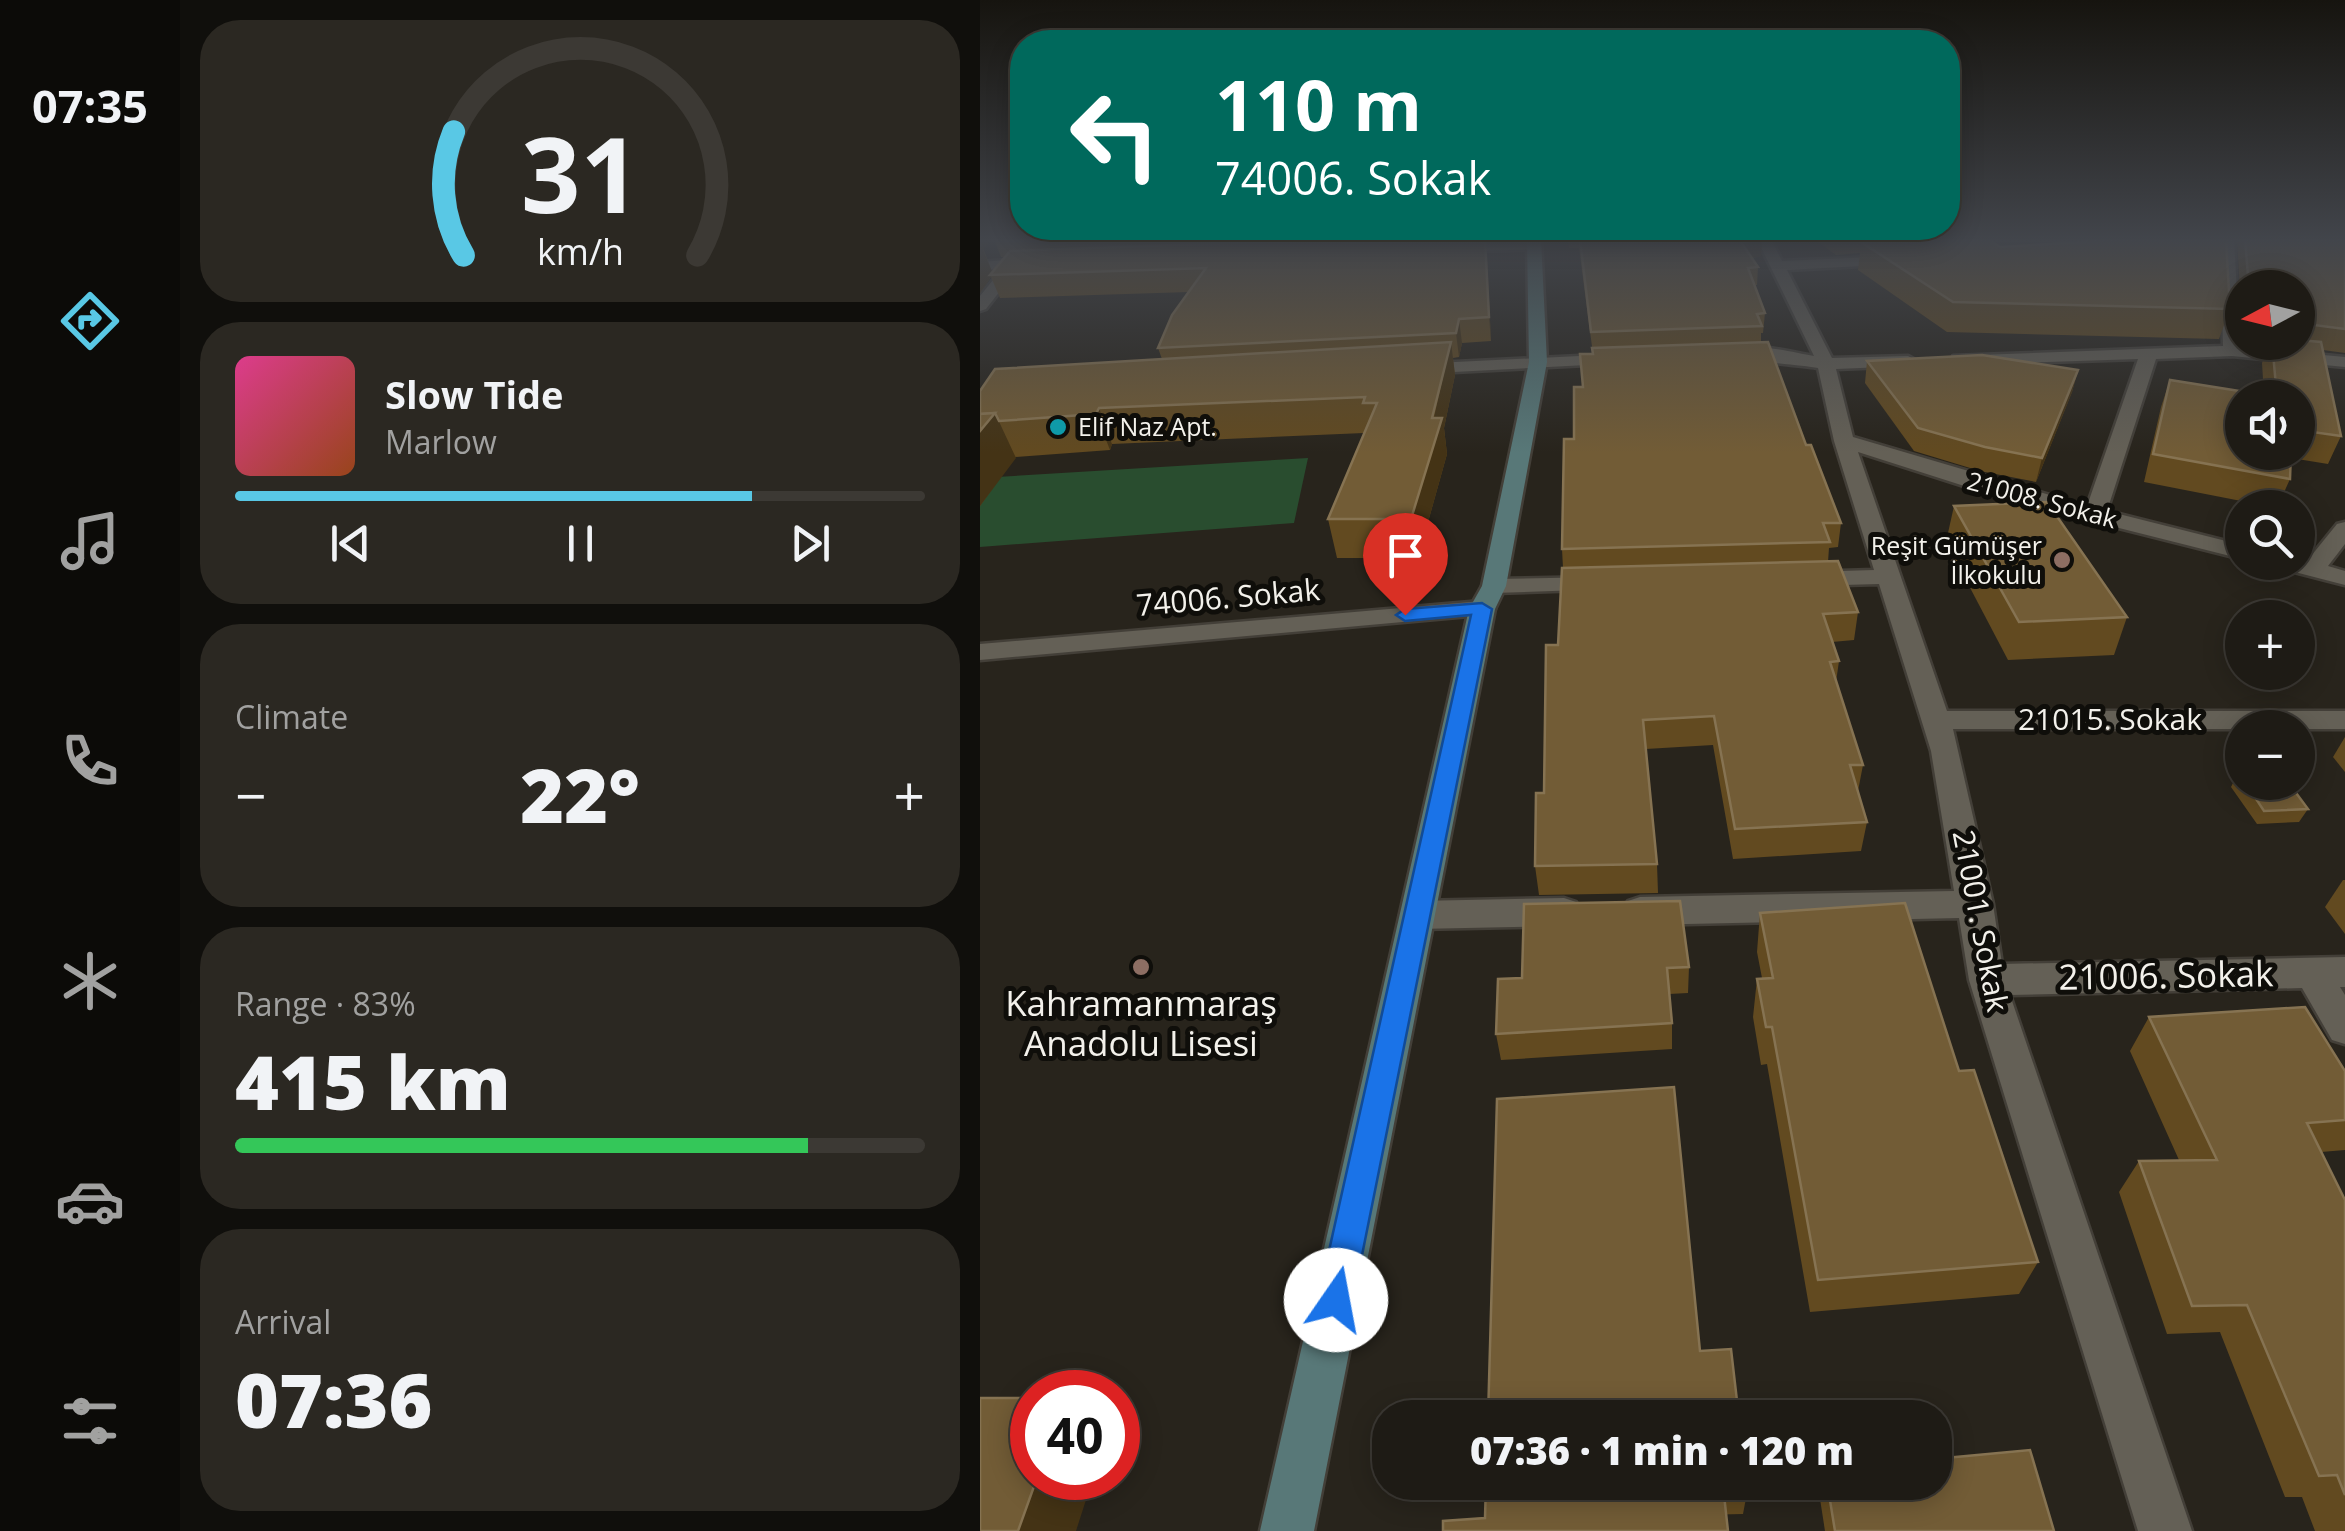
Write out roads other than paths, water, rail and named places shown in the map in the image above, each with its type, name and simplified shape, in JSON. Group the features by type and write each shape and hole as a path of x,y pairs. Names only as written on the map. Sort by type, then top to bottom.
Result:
{"street":[{"path":"1287,1531 1538,362 1536,310"},
{"name":"21001. Sokak","path":"1799,310 1826,364 1844,441 1946,750 1976,904 1986,980 2165,1531"},
{"path":"1714,356 1772,354 1826,364 2225,351"},
{"path":"2095,515 2148,352"},
{"path":"1400,370 1636,358"},
{"path":"2315,359 2345,362"},
{"name":"21008. Sokak","path":"1844,441 2095,515 2225,548"},
{"path":"2315,566 2345,529"},
{"path":"2315,571 2345,578"},
{"path":"1789,579 1888,577"},
{"name":"74006. Sokak","path":"980,652 1632,583"},
{"name":"21015. Sokak","path":"1935,720 2345,720"},
{"path":"1418,915 1976,904"},
{"path":"2329,973 2345,1028"},
{"name":"21006. Sokak","path":"1986,980 2329,973"}],"place":[{"name":"Elif Naz Apt.","path":"1058,427"},
{"name":"Reşit Gümüşer İlkokulu","path":"2062,560"},
{"name":"Kahramanmaraş Anadolu Lisesi","path":"1141,967"}]}
